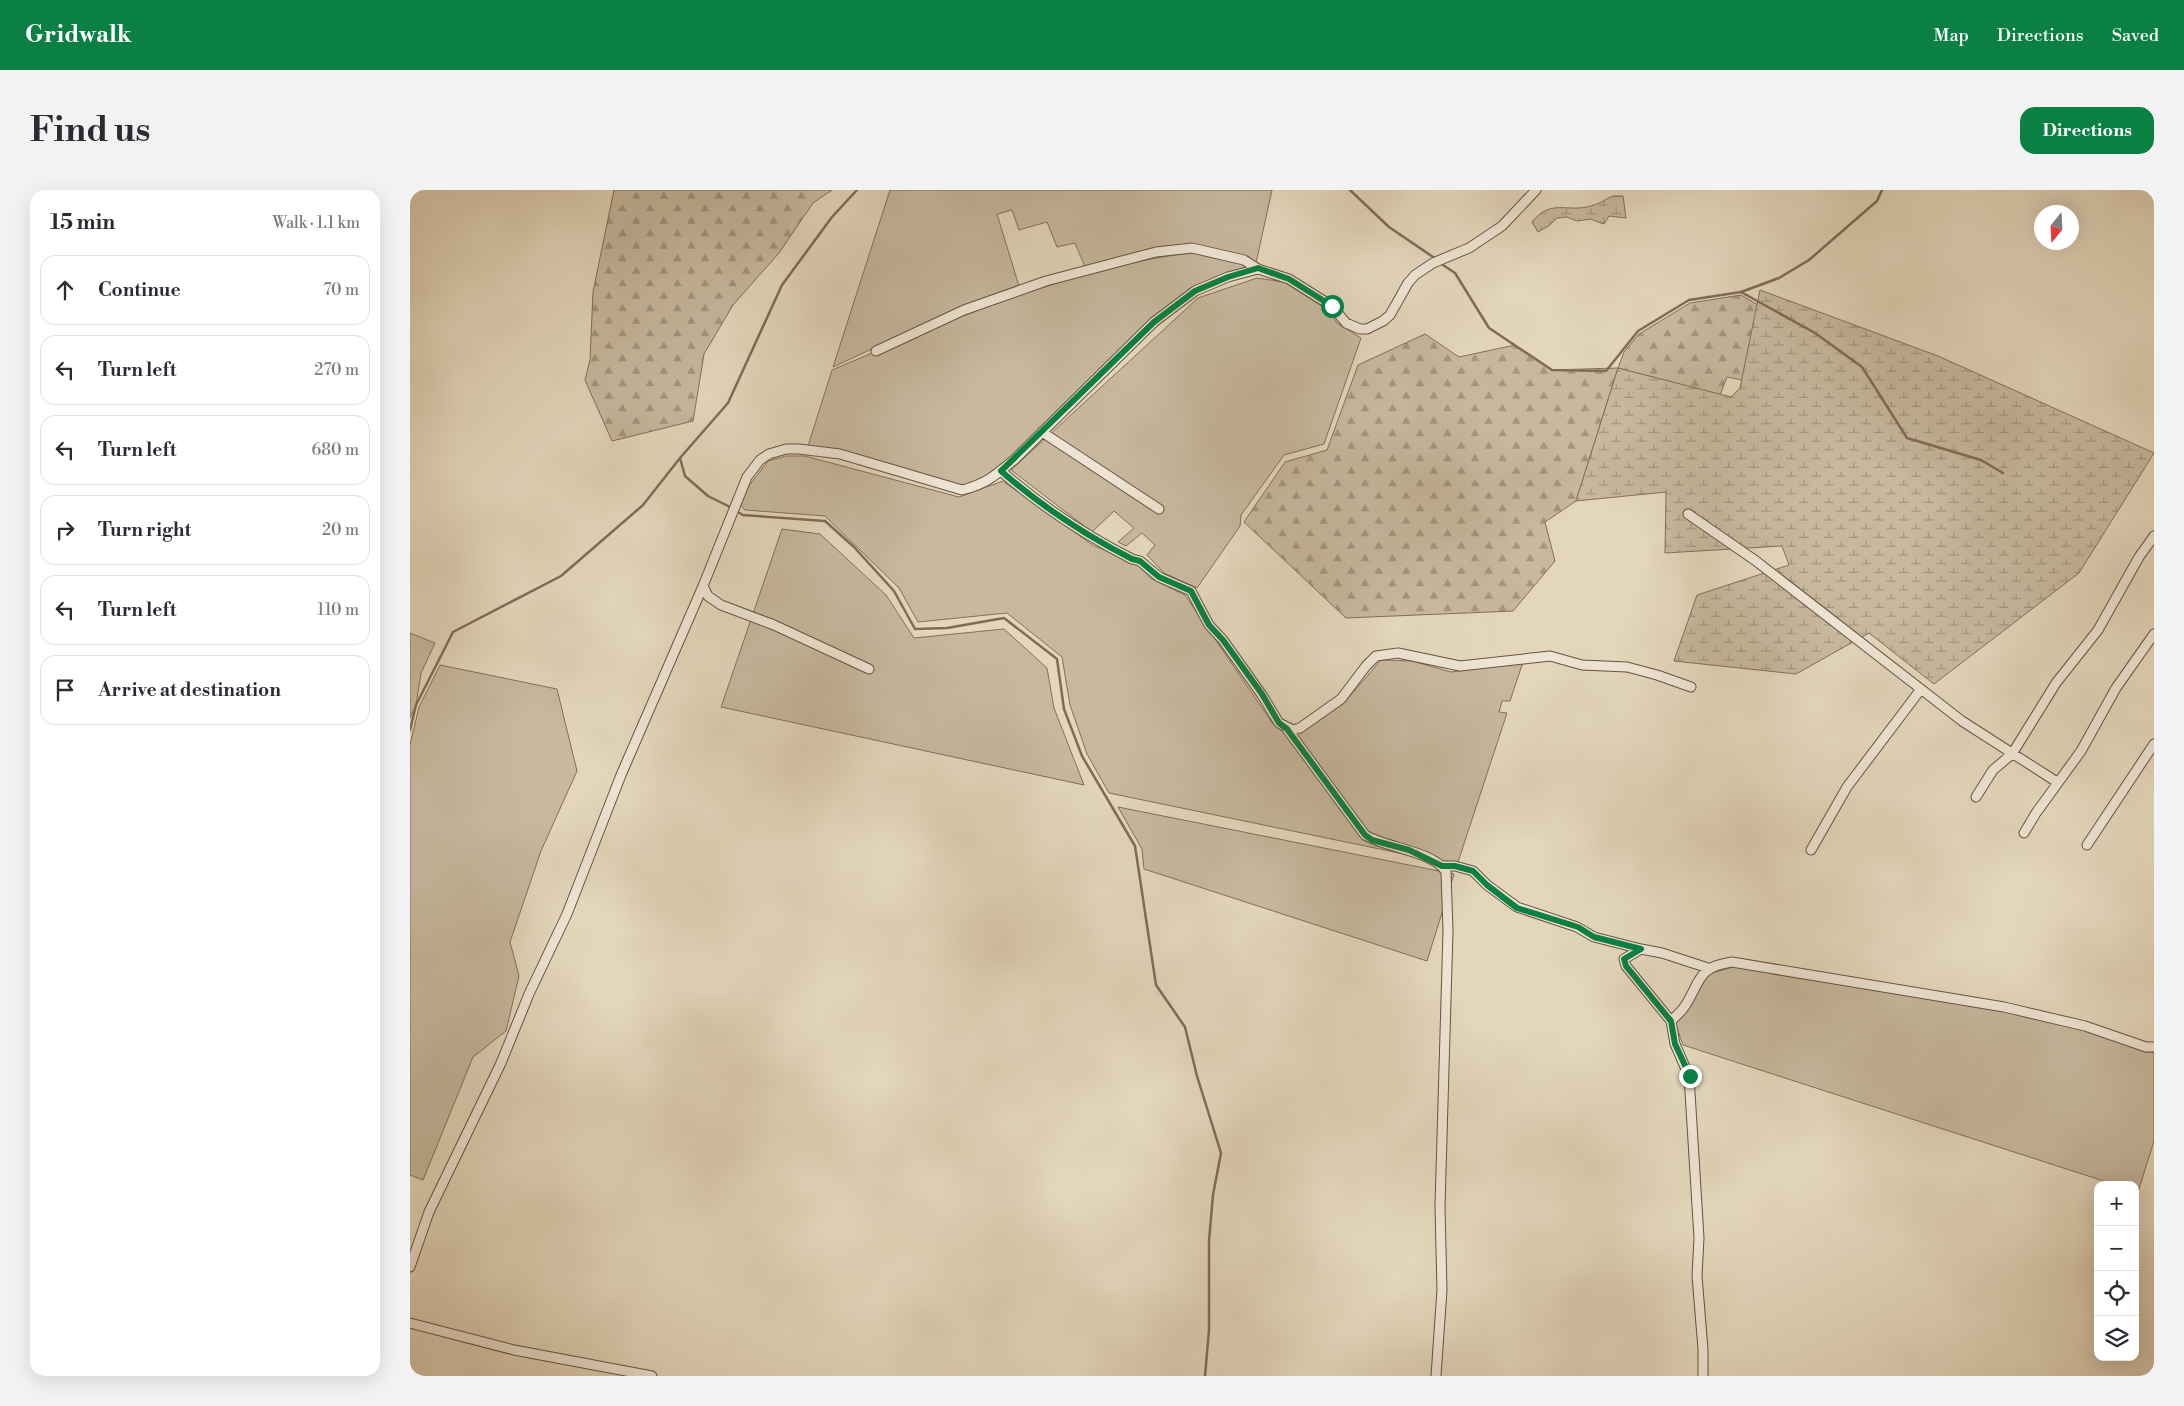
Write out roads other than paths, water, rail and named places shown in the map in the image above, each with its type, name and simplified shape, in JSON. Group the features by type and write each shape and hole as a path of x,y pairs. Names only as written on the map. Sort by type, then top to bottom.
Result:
{"street":[{"path":"876,351 964,310 1046,281 1156,252 1192,248 1244,260 1258,268 1289,279 1303,286 1332,306 1346,324 1360,329 1367,329 1383,322 1390,316 1411,279 1437,262 1469,248 1502,226 1536,190"},
{"path":"410,1267 429,1212 501,1063 529,994 567,914 621,775 703,586 747,477 760,460 769,454 786,449 799,449 840,454 962,490 980,486 1001,471 1154,322 1195,291 1228,277 1258,268"},
{"path":"1042,432 1159,509"},
{"path":"1001,471 1021,488 1088,536 1132,559 1140,561 1159,577 1191,591 1209,625 1223,640 1262,694 1279,723 1287,729 1365,835 1372,840 1409,850 1442,866 1455,866 1473,871 1487,885 1517,908 1578,927 1594,937 1662,953 1708,968"},
{"path":"1688,514 1756,561 1962,721 2057,782"},
{"path":"1976,797 1993,770 2012,754 2056,683 2098,630 2139,557 2154,536"},
{"path":"703,586 708,596 721,605 774,625 869,669"},
{"path":"2024,833 2057,782 2081,751 2116,688 2154,634"},
{"path":"1287,729 1300,728 1341,699 1376,656 1398,653 1460,666 1550,656 1560,657 1582,665 1628,667 1691,687"},
{"path":"1811,850 1847,787 1921,689"},
{"path":"2087,846 2154,744"},
{"path":"1436,1376 1442,1290 1440,1206 1448,931 1446,872 1442,866"},
{"path":"1641,949 1624,959 1626,966 1671,1021 1675,1044 1690,1076 1699,1238 1698,1276 1703,1376"},
{"path":"1671,1021 1684,1008 1702,975 1708,968 1732,962 2004,1007 2085,1026 2146,1047 2154,1047"},
{"path":"410,1323 514,1350 652,1376"}],"waterway":[{"path":"410,730 416,705 453,632 561,576 643,505 680,458 728,403 782,285 832,217 857,190"},
{"path":"1350,190 1389,227 1436,259"},
{"path":"1882,190 1877,201 1809,260 1779,278 1741,292 1815,333 1862,367 1907,438 1981,460 2003,473"},
{"path":"1440,263 1455,273 1489,328 1552,370 1606,371 1638,331 1689,300 1741,292"},
{"path":"680,458 685,476 708,496 732,508"},
{"path":"736,511 743,515 825,521 854,547 894,591 915,629 947,628 1004,618 1057,659 1064,709 1082,756 1135,846 1156,985 1185,1027 1197,1076 1221,1153 1213,1195 1209,1241 1209,1330 1205,1376"}]}
